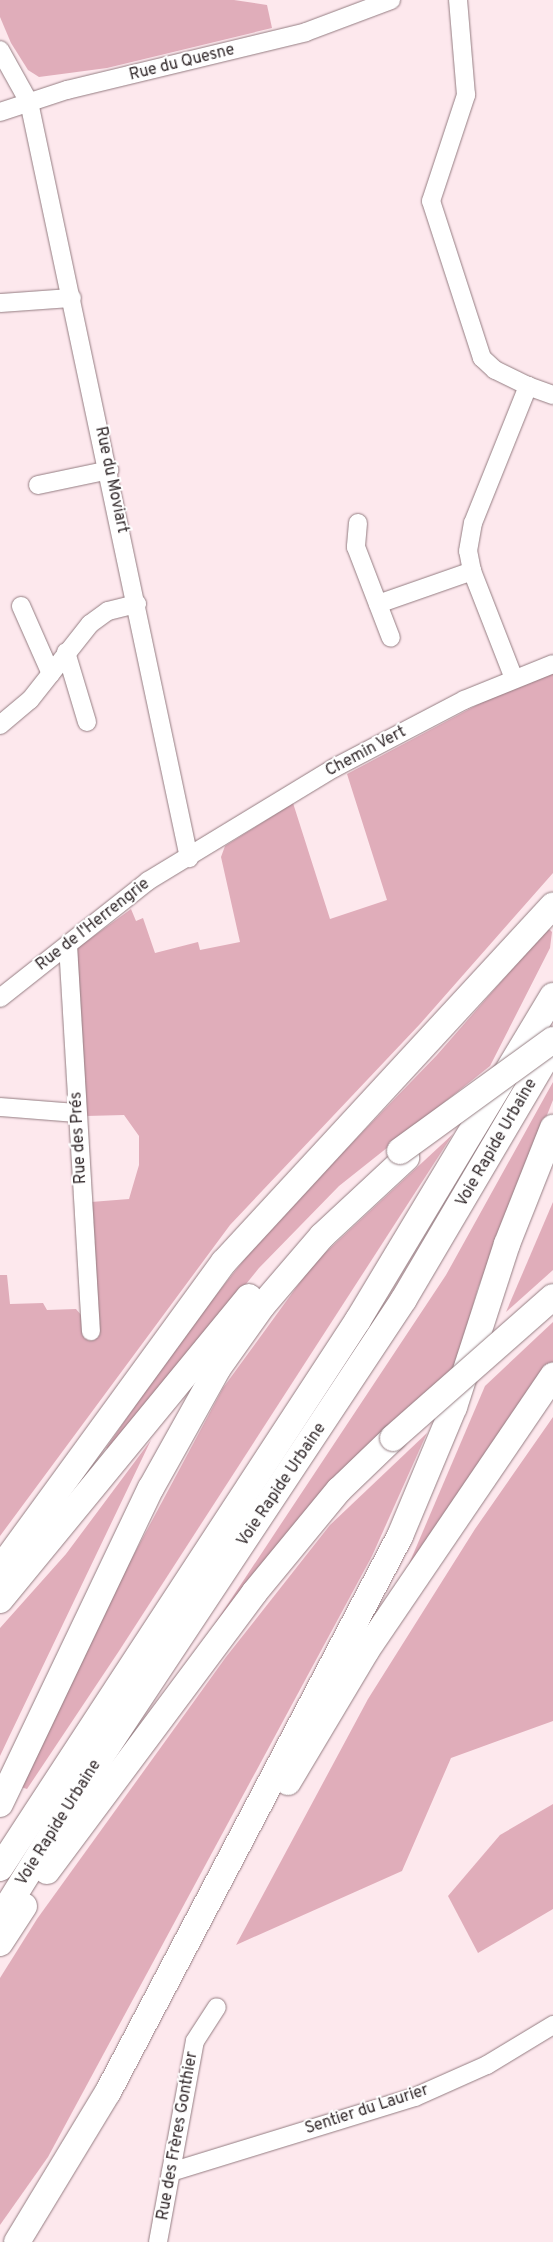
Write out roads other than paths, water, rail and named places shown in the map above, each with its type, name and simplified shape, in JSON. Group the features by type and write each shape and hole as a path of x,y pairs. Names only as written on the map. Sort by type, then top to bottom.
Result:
{"highway":[{"path":"0,1569 224,1262 553,904"},
{"name":"Voie Rapide Urbaine","path":"0,1868 358,1320 553,996"},
{"path":"0,1600 261,1284 332,1208 553,1040"},
{"name":"Voie Rapide Urbaine","path":"0,1918 106,1748 404,1299 553,1046"},
{"path":"0,1804 151,1488 210,1381 291,1271 403,1154 553,1052"},
{"path":"108,2092 410,1513 553,1128"},
{"path":"0,1943 72,1835 202,1659 329,1502 393,1438 553,1297"},
{"path":"17,2242 108,2092 169,2002 339,1694 553,1376"}],"street":[{"name":"Rue du Quesne","path":"0,112 29,102 306,32 391,0"},
{"path":"458,0 466,95 431,201 482,358 495,370 528,386 553,395"},
{"path":"0,50 29,102"},
{"name":"Rue du Moviart","path":"29,102 109,470 189,858"},
{"path":"0,303 72,298"},
{"path":"514,679 472,571 468,551 471,528 528,386"},
{"path":"38,485 109,470"},
{"path":"358,523 356,547 391,638"},
{"path":"378,604 472,571"},
{"path":"0,725 51,674 66,652 101,616 137,604"},
{"path":"20,606 51,674"},
{"path":"66,652 87,722"},
{"name":"Chemin Vert","path":"189,858 334,768 514,679 553,664"},
{"name":"Rue de l'Herrengrie","path":"0,998 148,881 189,858"},
{"name":"Rue des Prés","path":"68,945 91,1331"},
{"path":"0,1107 77,1113"},
{"name":"Rue des Frères Gonthier","path":"158,2242 195,2041 217,2007"},
{"name":"Sentier du Laurier","path":"171,2172 415,2097 487,2065 553,2025"}]}
